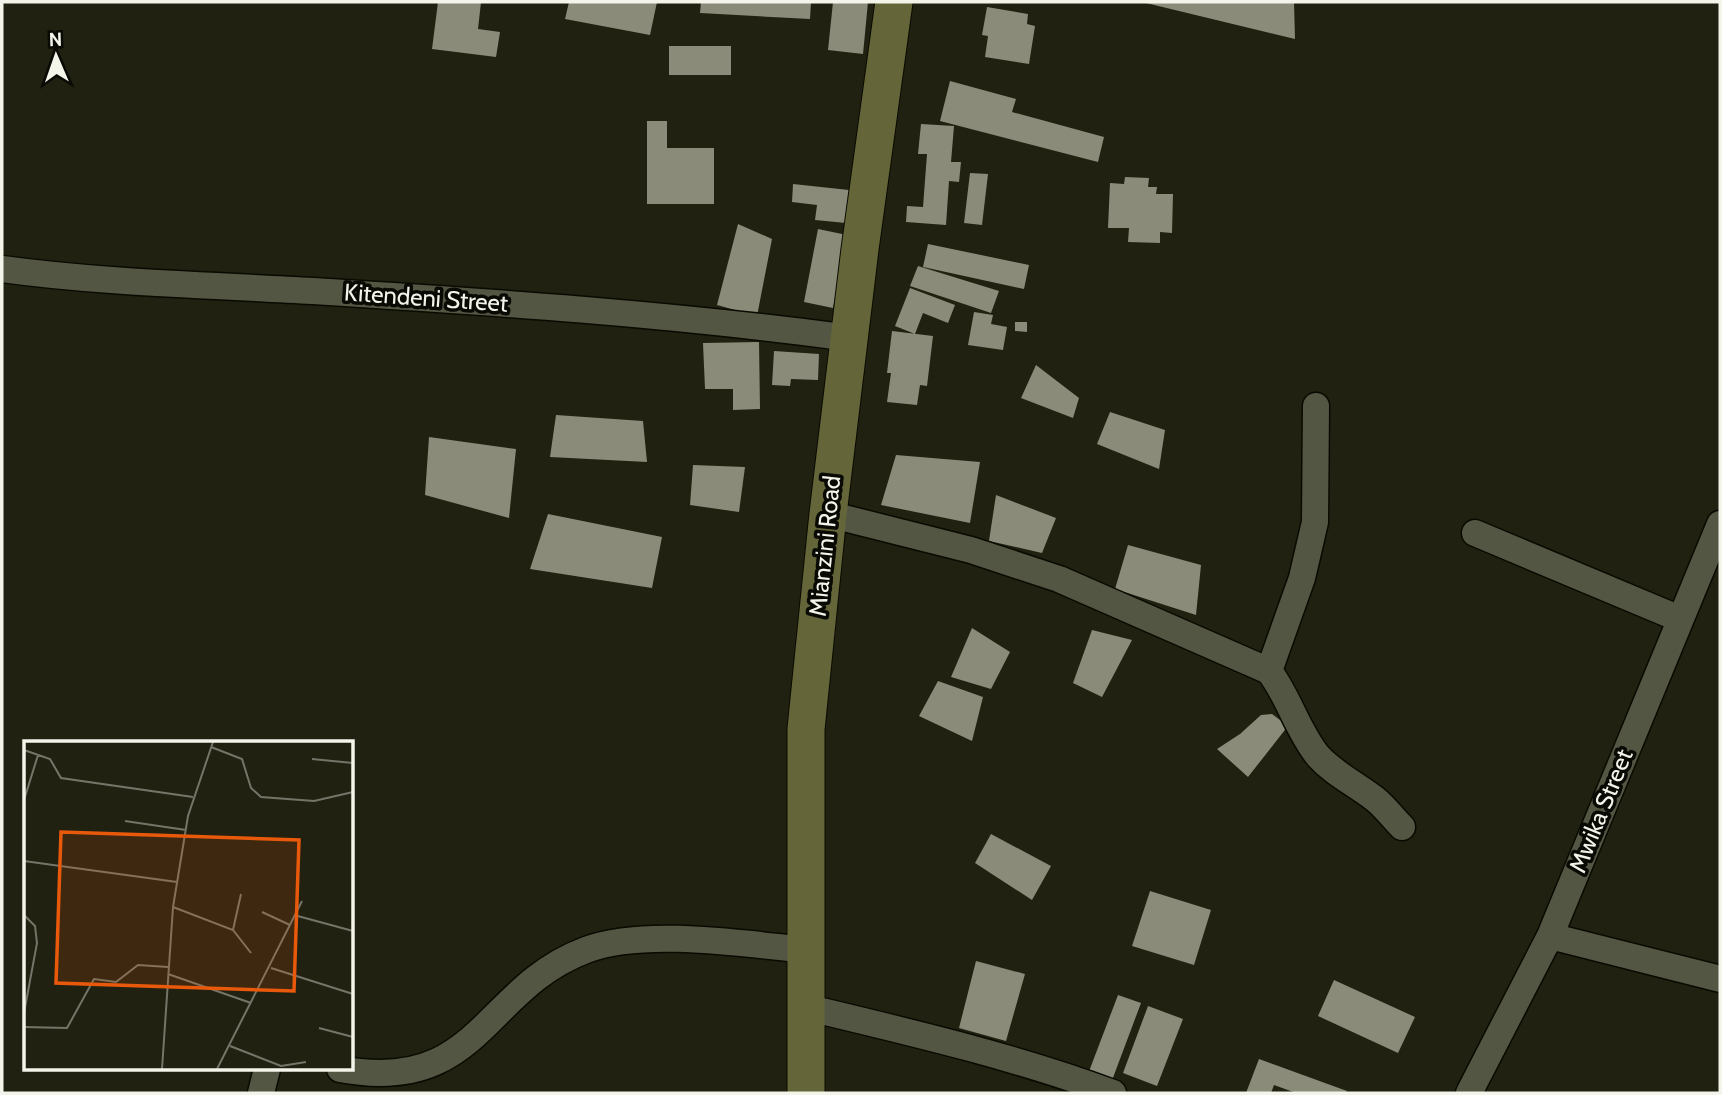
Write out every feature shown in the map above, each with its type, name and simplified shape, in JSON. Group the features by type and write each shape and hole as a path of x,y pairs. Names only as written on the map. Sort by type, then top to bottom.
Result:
{"street":[{"name":"Mianzini Road","path":"806,1093 806,729 828,514 894,2"},
{"name":"Kitendeni Street","path":"2,269 142,282 404,296 617,312 850,338"},
{"path":"1269,671 1303,578 1315,522 1316,406"},
{"path":"828,514 971,550 1059,579 1269,671 1278,682 1301,733 1320,758 1337,774 1376,800 1402,827"},
{"path":"1475,533 1680,620"},
{"name":"Mwika Street","path":"1469,1093 1550,936 1680,620 1717,540"},
{"path":"1550,936 1720,979"},
{"path":"343,1070 375,1080 406,1082 434,1077 455,1065 550,967 587,949 636,940 709,940 807,950"},
{"path":"805,1007 985,1052 1053,1071 1113,1093"},
{"path":"261,1093 267,1070"}],"building":[{"path":"438,2 481,2 478,29 500,32 496,57 432,49"},
{"path":"569,2 657,2 650,35 565,19"},
{"path":"701,2 811,2 810,19 700,13"},
{"path":"833,2 868,2 863,54 828,50"},
{"path":"1294,2 1295,39 1146,3"},
{"path":"987,7 1028,14 1027,24 1035,26 1029,64 985,57 988,36 982,35"},
{"path":"669,46 731,46 731,75 669,75"},
{"path":"950,81 1016,99 1012,112 1104,137 1098,162 940,121"},
{"path":"647,121 667,121 667,148 714,148 714,204 647,204"},
{"path":"921,124 954,126 951,162 961,162 959,182 949,181 946,225 906,222 907,206 923,207 927,154 918,154"},
{"path":"970,173 988,174 982,225 964,223"},
{"path":"1125,177 1149,178 1148,187 1157,187 1156,194 1173,194 1172,233 1160,232 1160,243 1128,242 1129,228 1108,228 1110,183 1124,184"},
{"path":"793,184 849,190 846,223 815,220 817,205 792,202"},
{"path":"738,224 772,239 757,316 717,305"},
{"path":"818,229 847,235 833,308 804,302"},
{"path":"928,244 1029,265 1024,289 923,267"},
{"path":"918,266 999,291 991,313 910,286"},
{"path":"910,288 955,305 948,323 923,313 915,334 895,326"},
{"path":"974,312 993,315 991,324 1007,327 1003,350 968,345"},
{"path":"1015,322 1027,322 1027,332 1015,331"},
{"path":"892,331 933,336 927,386 920,385 917,405 887,402"},
{"path":"759,342 760,409 733,410 733,389 705,389 703,343"},
{"path":"774,351 819,354 818,380 791,379 790,386 772,385"},
{"path":"1036,365 1079,398 1073,418 1021,398"},
{"path":"1110,412 1165,430 1159,469 1097,444"},
{"path":"556,415 643,421 647,462 550,457"},
{"path":"429,437 516,449 509,518 425,495"},
{"path":"896,455 980,462 970,523 881,505"},
{"path":"693,465 745,467 739,512 690,505"},
{"path":"996,495 1056,518 1042,553 989,541"},
{"path":"548,514 662,537 652,588 530,569"},
{"path":"1128,545 1201,565 1196,615 1115,589"},
{"path":"972,628 1010,652 991,689 951,677"},
{"path":"1092,630 1132,640 1102,697 1073,683"},
{"path":"938,681 983,697 972,741 919,716"},
{"path":"1272,714 1288,726 1248,777 1217,749 1240,734 1261,715"},
{"path":"991,834 1051,866 1032,900 975,863"},
{"path":"1150,891 1211,910 1194,965 1132,946"},
{"path":"976,961 1025,974 1006,1041 959,1028"},
{"path":"1334,980 1415,1017 1398,1053 1318,1016"},
{"path":"1118,995 1141,1003 1111,1083 1088,1074"},
{"path":"1148,1006 1183,1019 1157,1086 1123,1073"},
{"path":"1259,1059 1347,1091 1296,1093 1274,1085 1271,1093 1246,1093"}]}
